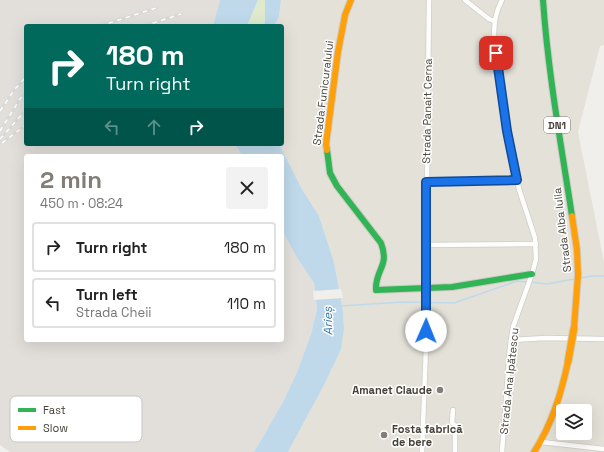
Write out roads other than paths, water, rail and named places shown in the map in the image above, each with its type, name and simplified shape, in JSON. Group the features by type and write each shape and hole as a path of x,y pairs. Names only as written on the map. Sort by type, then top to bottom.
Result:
{"street":[{"name":"Strada Funicuralului","path":"351,0 346,15 338,52 326,144 330,173 337,186 384,249 386,256 384,266 376,284 376,290 450,287 478,284 520,275 532,276"},
{"name":"Strada Panait Cerna","path":"422,452 427,319 426,182 429,0"},
{"path":"465,0 489,19 494,21"},
{"path":"427,245 536,244 517,180 507,131 494,38 494,21 496,11 502,0"},
{"name":"Strada Alba Iulia","path":"534,452 541,442 557,404 568,362 574,328 578,275 577,250 550,74 545,29 544,0"},
{"path":"426,182 517,180"},
{"name":"Strada Ana Ipătescu","path":"502,452 511,340 516,317 532,276 536,259 536,244"},
{"path":"511,340 546,338 604,339"},
{"path":"453,410 452,423 455,426 455,452"},
{"path":"541,442 604,449"}],"water":[{"path":"220,0 258,0 248,24 214,24"},
{"path":"265,0 281,0 279,17 275,24 264,24"},
{"name":"Arieș","path":"236,146 280,146 302,189 319,216 334,262 343,311 344,329 341,349 323,387 288,452 254,452 283,402 297,372 311,334 317,309 314,283 297,258 284,234 284,154 241,154"}],"waterway":[{"path":"580,278 604,276"},
{"path":"531,282 547,284 574,279"},
{"name":"Arieș","path":"340,306 403,302 454,303 517,281 527,282"}],"railway":[{"path":"106,24 156,8"},
{"path":"150,24 181,14"},
{"path":"0,111 15,89 24,79"},
{"path":"0,131 24,94"},
{"path":"0,139 24,112"},
{"path":"2,143 24,126"}],"place":[{"name":"Amanet Claude","path":"440,390"},
{"name":"Fosta fabrică de bere","path":"384,435"}]}
